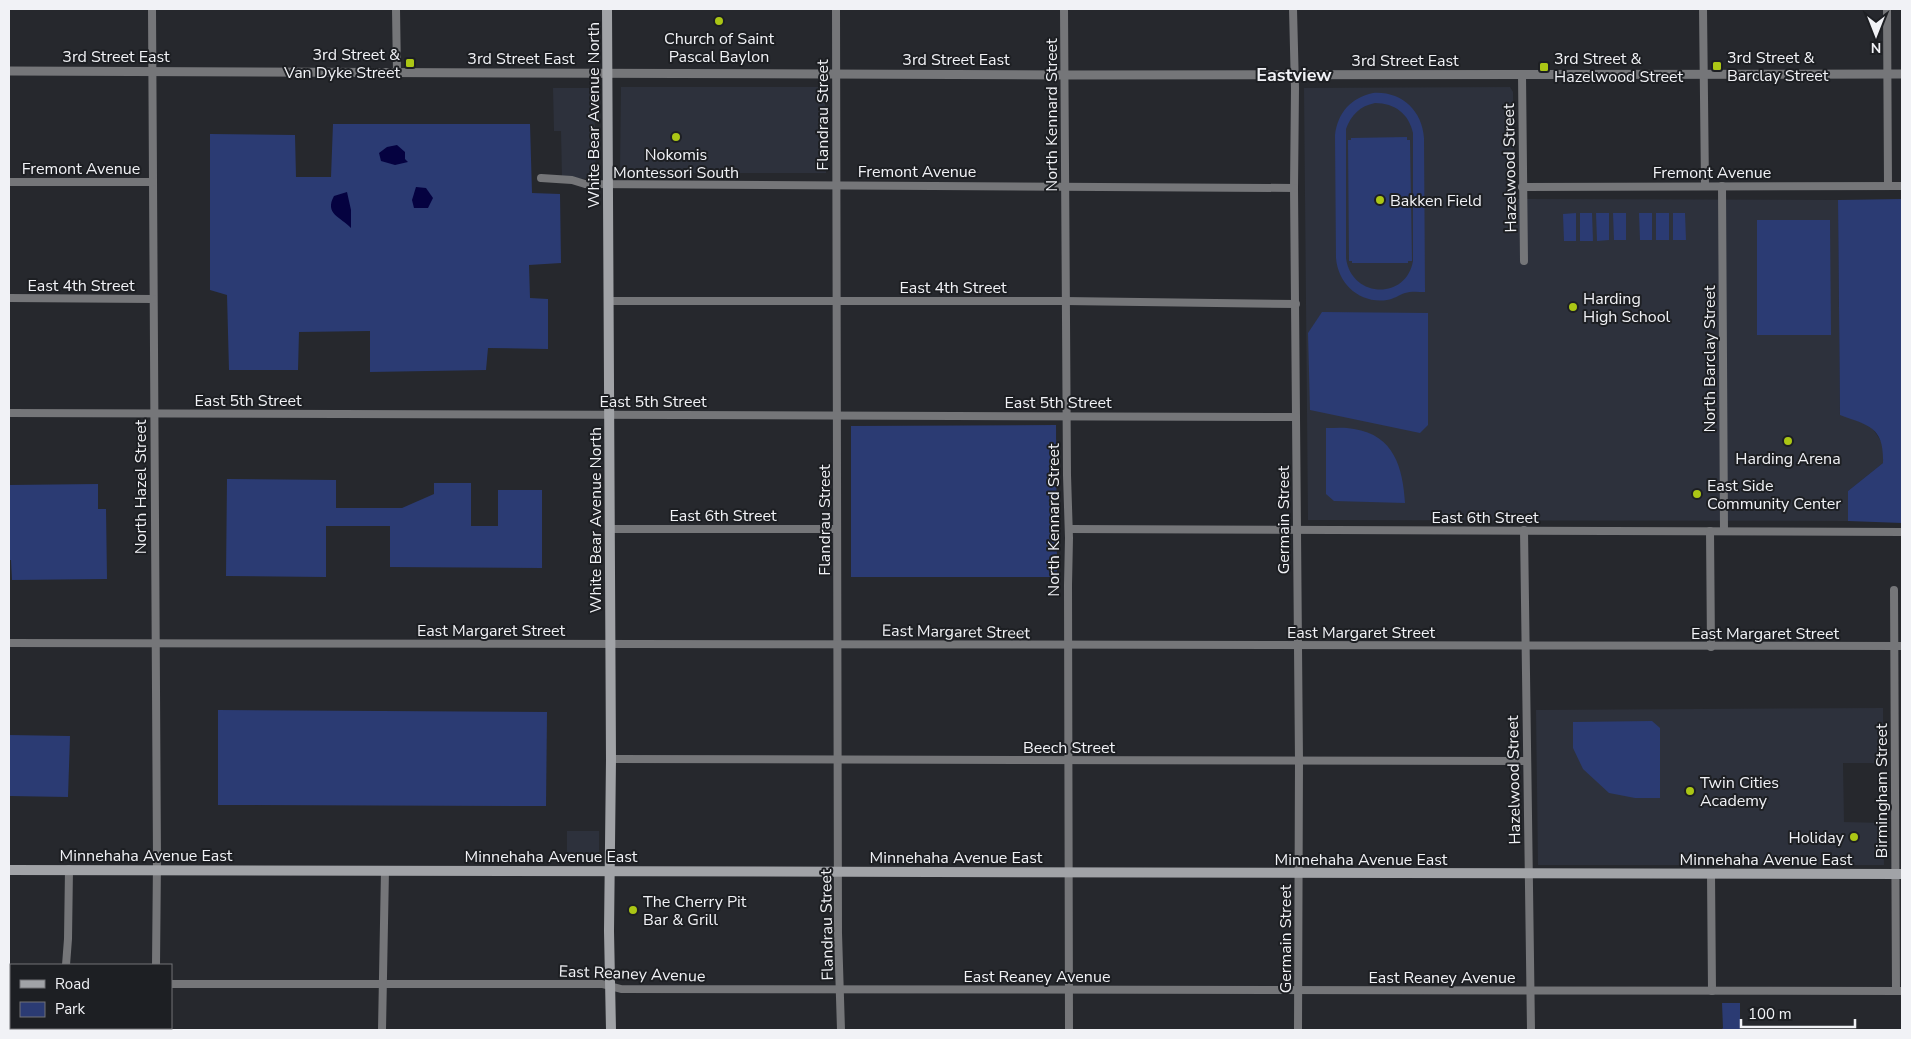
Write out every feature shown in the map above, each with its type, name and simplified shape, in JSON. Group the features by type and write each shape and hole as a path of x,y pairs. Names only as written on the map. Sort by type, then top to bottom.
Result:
{"main road":[{"name":"White Bear Avenue North","path":"607,9 610,301 611,871 609,931 611,1030"},
{"name":"Minnehaha Avenue East","path":"9,870 1899,874"}],"street":[{"name":"North Hazel Street","path":"152,9 156,964"},
{"path":"396,9 397,73"},
{"name":"Flandrau Street","path":"836,9 838,872 841,1030"},
{"name":"North Kennard Street","path":"1064,9 1066,416 1069,529 1069,1030"},
{"name":"Germain Street","path":"1293,9 1299,761 1298,1030"},
{"path":"1704,9 1705,186"},
{"path":"1887,9 1888,186"},
{"name":"3rd Street East","path":"9,71 1064,75 1902,74"},
{"name":"Hazelwood Street","path":"1522,75 1524,261"},
{"name":"Fremont Avenue","path":"541,178 572,180 585,184 1294,188"},
{"name":"Fremont Avenue","path":"9,182 152,182"},
{"name":"North Barclay Street","path":"1722,186 1724,531"},
{"name":"Fremont Avenue","path":"1522,187 1902,186"},
{"name":"East 4th Street","path":"9,298 153,299"},
{"name":"East 4th Street","path":"610,301 1066,301 1296,304"},
{"name":"East 5th Street","path":"9,413 1296,417"},
{"name":"East 6th Street","path":"609,529 837,529"},
{"name":"East 6th Street","path":"1069,529 1902,532"},
{"name":"Hazelwood Street","path":"1524,530 1531,1030"},
{"path":"1710,531 1711,646"},
{"name":"Birmingham Street","path":"1894,590 1898,646 1899,991"},
{"name":"East Margaret Street","path":"9,643 830,645 838,643 1526,647 1898,646"},
{"name":"Beech Street","path":"611,759 1527,761"},
{"path":"66,964 69,870"},
{"path":"382,1030 385,870"},
{"path":"1711,874 1712,991"},
{"name":"East Reaney Avenue","path":"172,984 602,984 621,989 841,990 1899,991"}],"shaded area":[{"path":"621,87 825,87 826,173 620,173"},
{"name":"Harding High School","path":"1510,87 1513,92 1514,199 1838,200 1840,414 1871,426 1883,444 1883,463 1848,491 1848,521 1308,520 1304,88"},
{"path":"553,88 594,88 596,179 562,178 561,131 554,131"},
{"path":"397,145 405,152 405,159 408,162 395,165 381,161 379,153 387,147"},
{"path":"416,187 426,188 433,198 428,208 414,208 412,200"},
{"path":"347,192 351,210 351,228 335,215 331,207 334,196"},
{"name":"Twin Cities Academy","path":"1883,708 1883,763 1843,763 1844,822 1883,823 1884,865 1538,865 1536,710"},
{"path":"567,831 599,831 599,859 596,862 567,861"}],"green space":[{"path":"1383,93 1392,95 1408,104 1419,119 1424,138 1425,292 1407,292 1387,300 1368,299 1352,290 1341,276 1336,258 1335,135 1339,119 1347,107 1365,95","holes":["1370,104 1395,107 1400,111 1408,120 1413,133 1413,261 1408,274 1400,283 1390,288 1379,290 1368,287 1358,281 1350,271 1346,258 1346,129 1353,115 1361,109"]},
{"path":"333,124 530,124 532,193 560,194 561,263 529,265 530,298 548,299 548,349 488,348 486,370 370,372 370,331 299,332 298,370 229,370 227,295 210,290 210,134 295,135 296,177 331,177"},
{"name":"Bakken Field","path":"1407,137 1407,140 1410,140 1412,261 1408,261 1408,263 1352,263 1352,261 1349,261 1348,140 1351,140 1351,138"},
{"path":"1902,199 1902,523 1848,521 1848,491 1883,463 1883,451 1878,435 1873,430 1860,422 1840,415 1838,200"},
{"path":"1576,213 1576,241 1564,241 1563,214"},
{"path":"1580,213 1592,213 1593,241 1580,241"},
{"path":"1596,213 1609,213 1609,240 1597,241"},
{"path":"1613,213 1626,213 1626,240 1614,240"},
{"path":"1639,213 1652,213 1652,240 1640,240"},
{"path":"1656,213 1669,213 1669,240 1656,240"},
{"path":"1673,213 1685,213 1686,240 1673,240"},
{"path":"1757,220 1830,220 1831,335 1757,335"},
{"path":"1322,312 1428,313 1428,425 1420,433 1310,410 1308,333"},
{"path":"1056,425 1057,577 851,577 851,426"},
{"path":"1326,428 1354,429 1368,432 1379,438 1394,455 1399,466 1405,503 1334,501 1326,494"},
{"path":"227,479 336,480 336,508 402,508 434,494 434,483 471,483 471,526 498,526 498,490 542,490 542,568 390,567 390,526 326,526 326,577 226,576"},
{"path":"98,484 98,509 106,509 107,579 12,580 11,560 9,560 9,485"},
{"path":"218,710 547,712 546,806 218,805"},
{"path":"1652,721 1660,728 1660,798 1635,798 1609,793 1583,769 1573,748 1573,722"},
{"path":"9,735 70,736 68,797 9,796"},
{"path":"1722,1003 1740,1003 1740,1030 1721,1030 1723,1028"}],"place":[{"name":"Church of Saint Pascal Baylon","path":"719,21"},
{"name":"3rd Street & Van Dyke Street","path":"410,63"},
{"name":"3rd Street & Barclay Street","path":"1717,66"},
{"name":"3rd Street & Hazelwood Street","path":"1544,67"},
{"name":"Nokomis Montessori South","path":"676,137"},
{"name":"Bakken Field","path":"1380,200"},
{"name":"Harding High School","path":"1573,307"},
{"name":"Harding Arena","path":"1788,441"},
{"name":"East Side Community Center","path":"1697,494"},
{"name":"Twin Cities Academy","path":"1690,791"},
{"name":"Holiday","path":"1854,837"},
{"name":"The Cherry Pit Bar & Grill","path":"633,910"}],"district":[{"name":"Eastview","path":"1294,75"}]}
